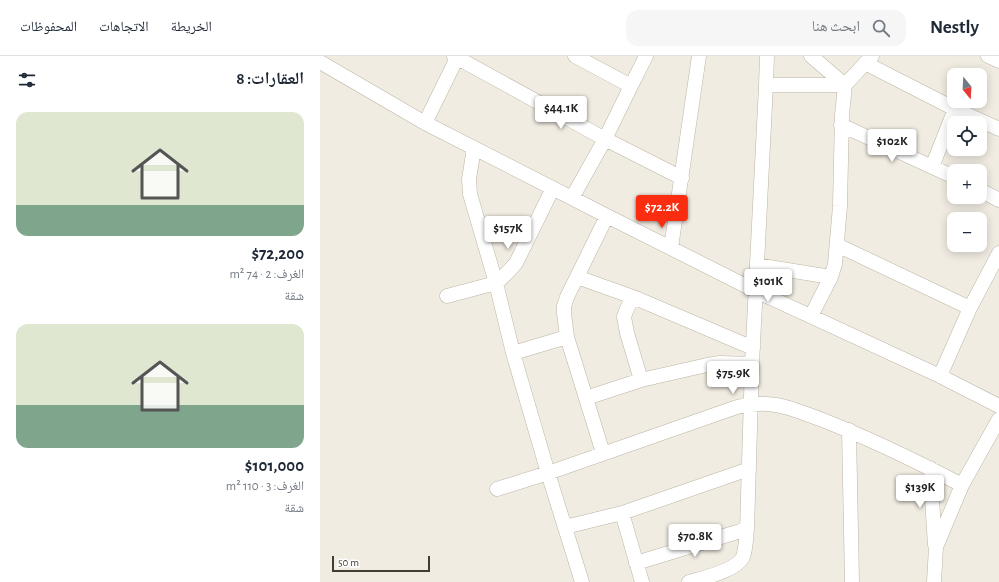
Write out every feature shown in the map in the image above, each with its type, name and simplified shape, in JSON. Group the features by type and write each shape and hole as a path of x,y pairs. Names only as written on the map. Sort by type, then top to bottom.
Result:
{"street":[{"path":"575,56 631,86"},
{"path":"572,198 605,139 646,56"},
{"path":"671,248 699,56"},
{"path":"689,582 724,571 734,566 739,563 745,549 752,404 752,364 767,56"},
{"path":"811,56 845,85"},
{"path":"988,56 999,61"},
{"path":"425,123 457,57 605,139 682,178"},
{"path":"811,316 831,277 835,264 840,206 843,95 845,85 868,60 955,109 999,129"},
{"path":"320,62 425,123 607,216 756,291 940,376 999,406"},
{"path":"766,85 845,85"},
{"path":"932,167 955,109"},
{"path":"842,125 947,174"},
{"path":"474,148 469,179 470,194 496,283 513,353 582,582"},
{"path":"447,296 496,283 507,273 516,263 553,188"},
{"path":"987,194 999,200"},
{"path":"603,453 564,322 564,306 576,277 607,216"},
{"path":"837,245 970,308"},
{"path":"940,376 970,308 999,253"},
{"path":"757,265 831,277"},
{"path":"576,277 633,297 753,348"},
{"path":"633,297 624,317 641,380"},
{"path":"513,353 568,337"},
{"path":"586,398 641,380 707,365 720,363 752,364"},
{"path":"497,489 548,473 737,407 752,404 780,406 849,430 930,468 962,485"},
{"path":"936,547 962,485 999,419"},
{"path":"849,430 852,582"},
{"path":"930,468 936,547 934,582"},
{"path":"565,527 622,513 749,469"},
{"path":"622,513 642,582"},
{"path":"636,563 747,529"}]}
